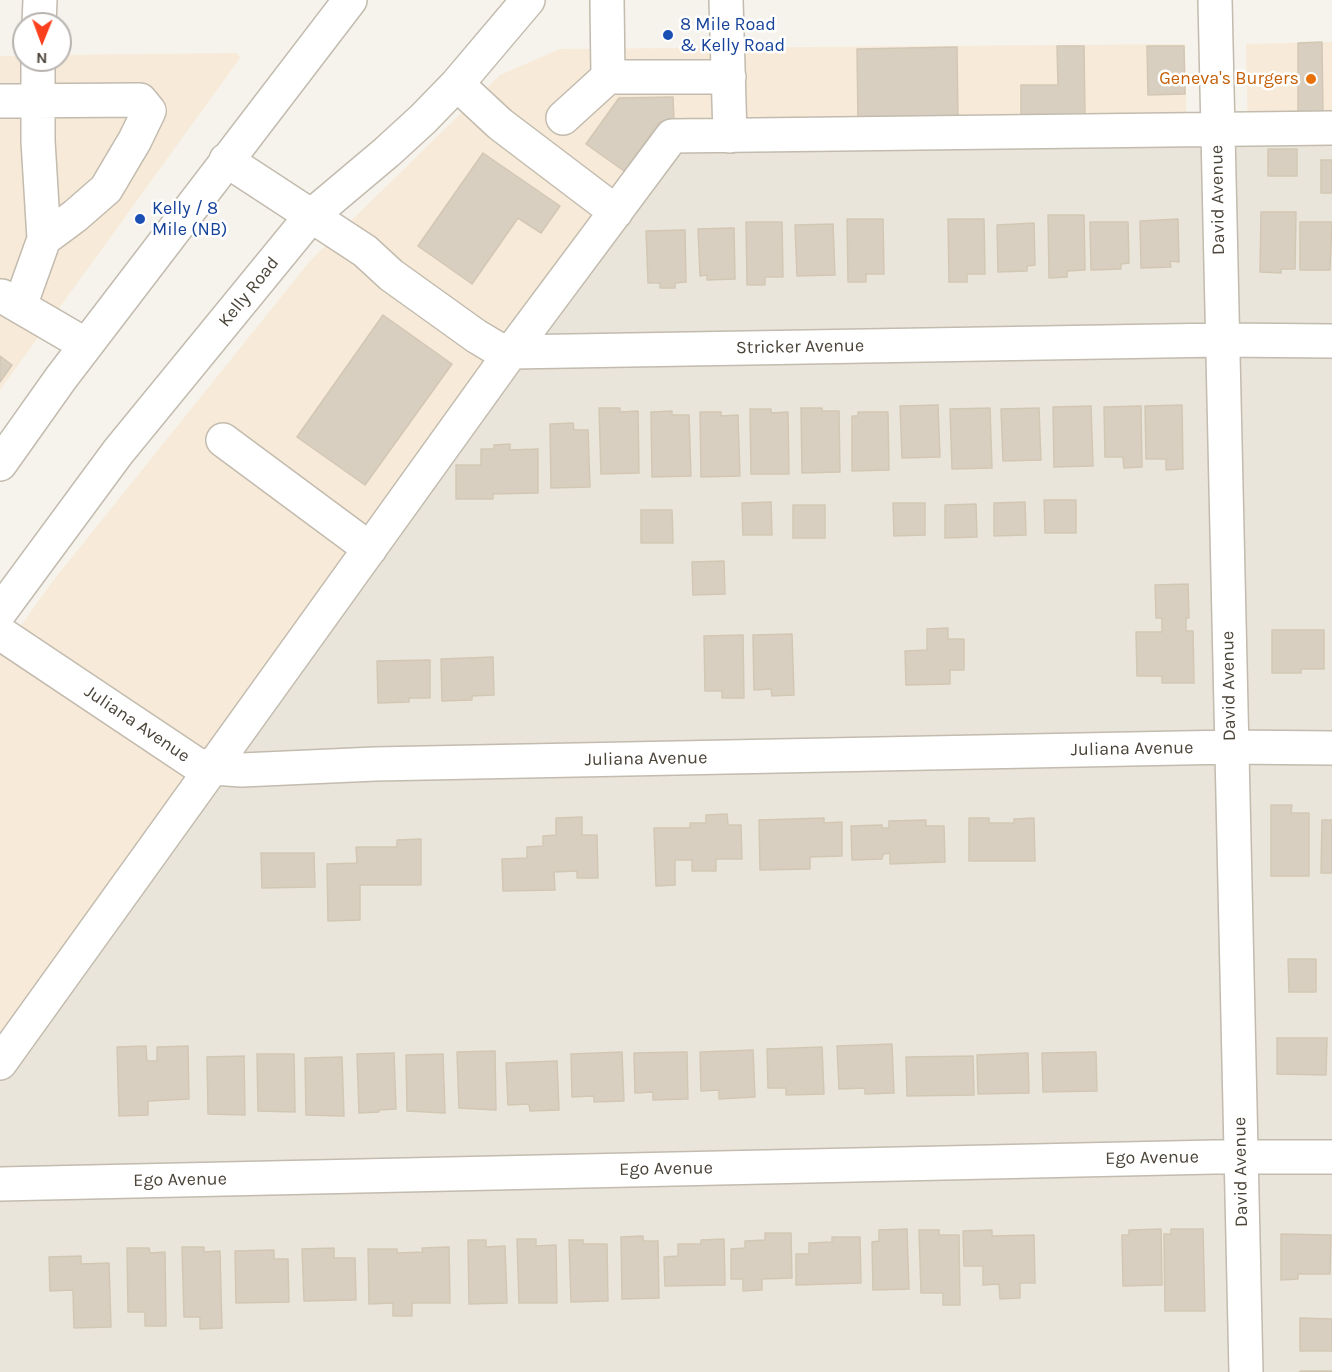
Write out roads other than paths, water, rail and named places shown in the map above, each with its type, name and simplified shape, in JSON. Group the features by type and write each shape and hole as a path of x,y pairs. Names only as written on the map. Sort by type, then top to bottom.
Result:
{"street":[{"path":"0,464 86,345 350,0"},
{"name":"Kelly Road","path":"0,612 118,452 310,216 387,152 457,84 528,0"},
{"path":"607,0 608,77"},
{"path":"726,0 730,136"},
{"name":"David Avenue","path":"1215,0 1216,129 1246,1372"},
{"path":"38,72 38,141 44,240"},
{"path":"563,118 608,77 729,78"},
{"path":"457,84 500,124 616,212"},
{"path":"0,101 140,100 149,111 106,189 44,240 10,301 86,345"},
{"path":"0,1063 511,352 672,136 1332,128"},
{"name":"Stricker Avenue","path":"226,160 365,251 391,275 476,336 496,348 511,352 1221,340 1332,341"},
{"path":"223,440 370,549"},
{"name":"Juliana Avenue","path":"0,633 188,759 196,764 213,768 242,770 386,764 1231,747 1332,748"},
{"name":"Ego Avenue","path":"0,1184 1241,1156 1332,1157"}],"place":[{"name":"8 Mile Road & Kelly Road","path":"668,35"},
{"name":"Geneva's Burgers","path":"1311,79"},
{"name":"Kelly / 8 Mile (NB)","path":"140,219"}]}
